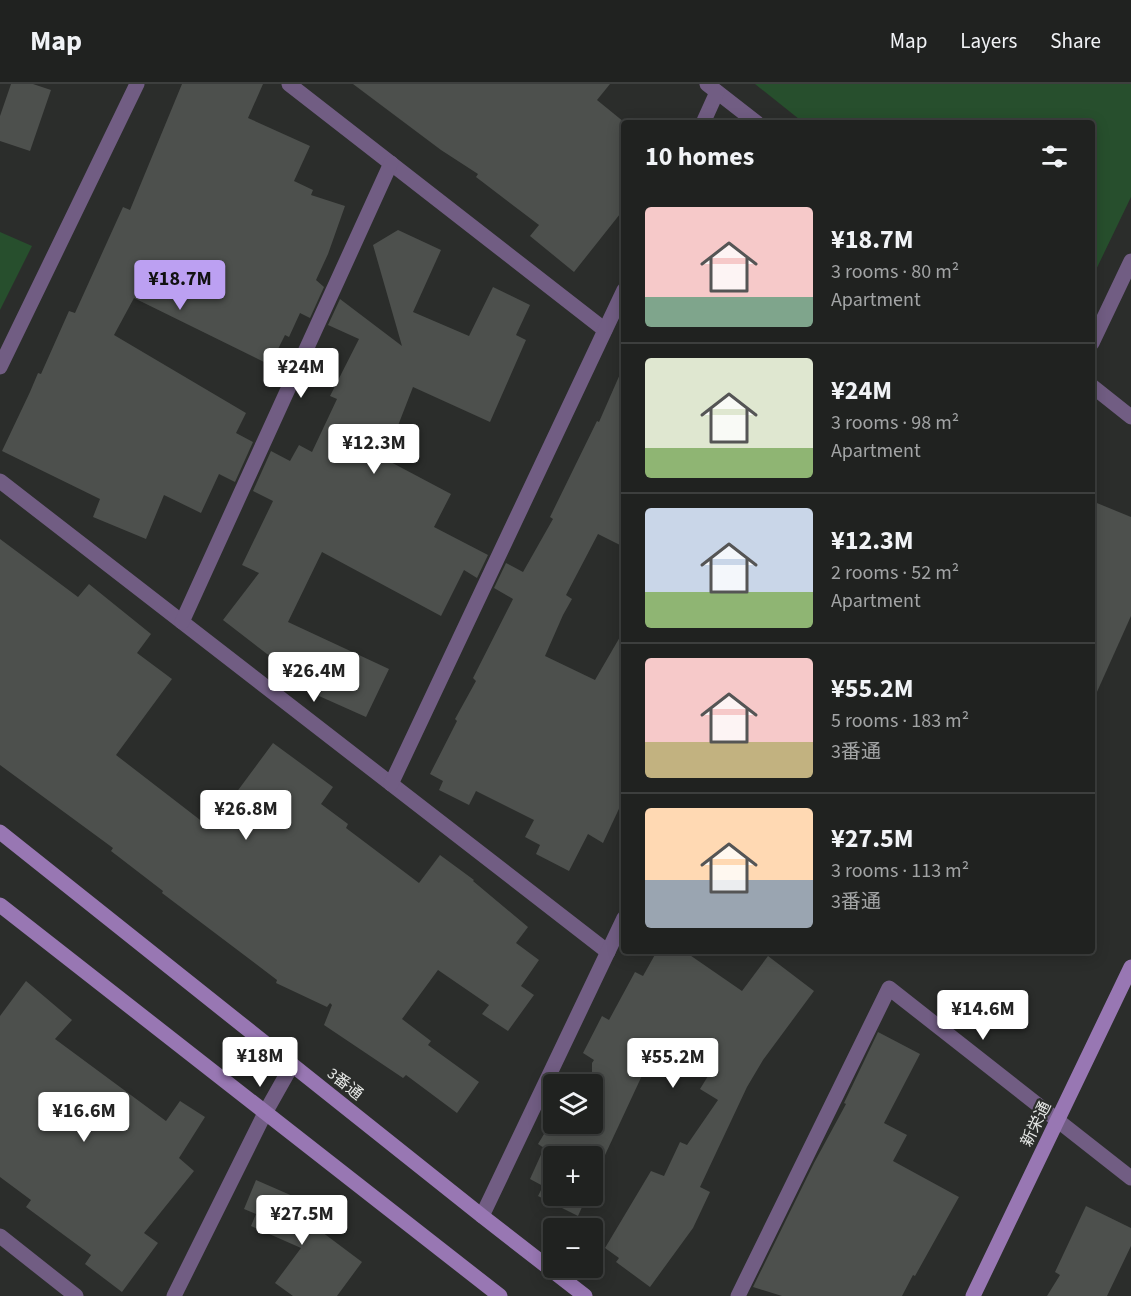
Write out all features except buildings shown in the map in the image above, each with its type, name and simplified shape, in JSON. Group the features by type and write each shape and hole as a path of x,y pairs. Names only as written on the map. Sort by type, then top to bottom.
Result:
{"street":[{"path":"0,367 137,84"},
{"path":"289,84 605,330"},
{"path":"704,120 712,88 753,120"},
{"path":"182,622 391,163"},
{"path":"1095,337 1131,261"},
{"path":"391,784 621,296"},
{"path":"1095,388 1131,417"},
{"path":"0,481 608,952"},
{"name":"3番通","path":"0,832 585,1296"},
{"path":"0,905 500,1296"},
{"path":"482,1216 621,924"},
{"name":"新栄通","path":"973,1296 1131,967"},
{"path":"738,1296 889,988 1131,1178"},
{"path":"174,1296 265,1113 292,1065"},
{"path":"0,1236 76,1296"}],"green space":[{"path":"755,84 1131,84 1131,197 1095,272 1095,120 800,120"},
{"path":"0,232 32,246 0,310"}]}
